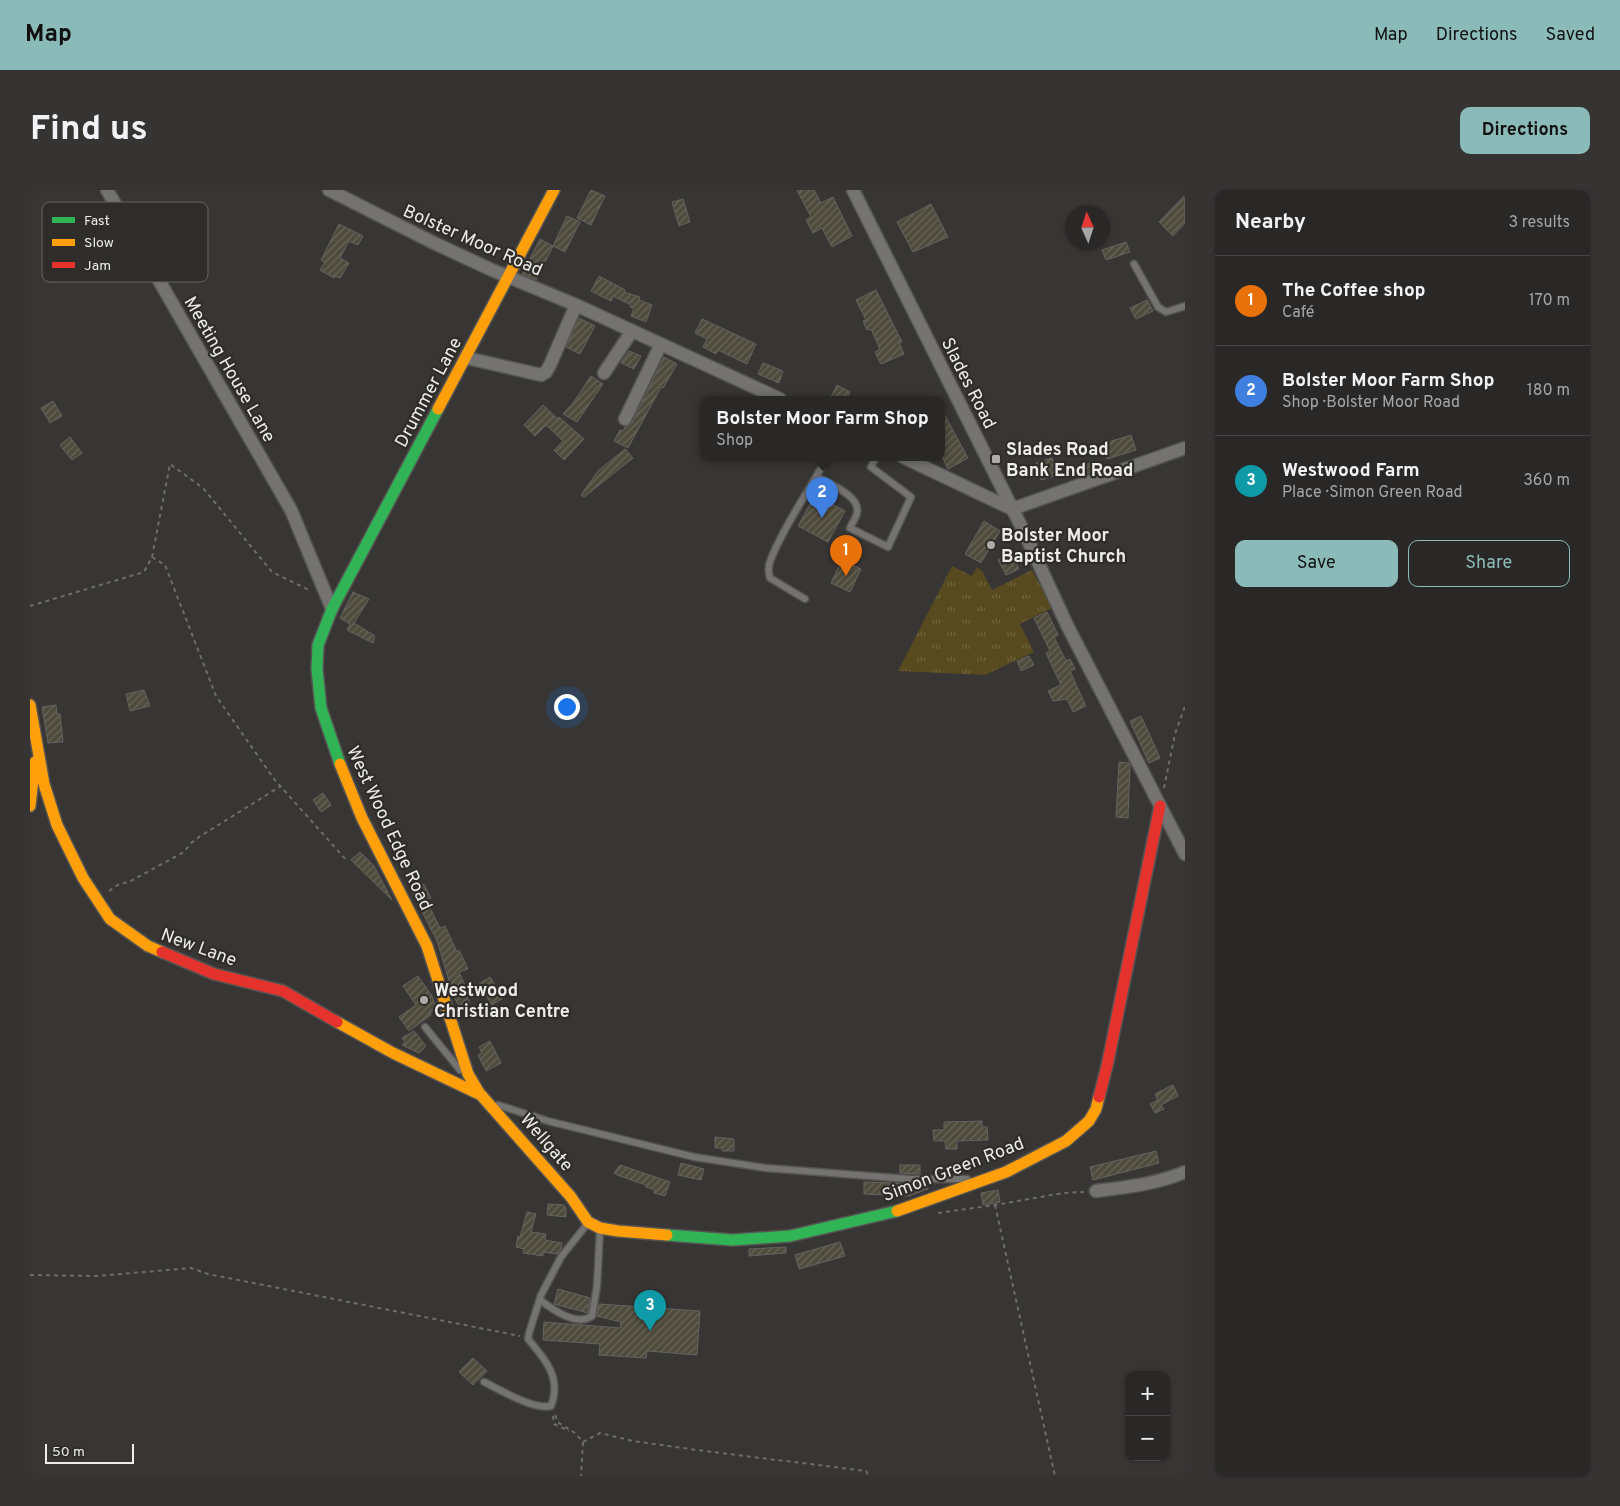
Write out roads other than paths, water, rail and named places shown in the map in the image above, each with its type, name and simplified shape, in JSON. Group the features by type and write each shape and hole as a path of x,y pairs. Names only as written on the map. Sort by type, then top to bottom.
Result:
{"street":[{"name":"Meeting House Lane","path":"107,190 114,202"},
{"name":"Bolster Moor Road","path":"329,190 434,243 576,305 774,396"},
{"name":"Drummer Lane","path":"332,609 554,190"},
{"name":"Slades Road","path":"852,190 1012,509 1067,625 1185,854"},
{"name":"Meeting House Lane","path":"160,282 288,503 332,609"},
{"path":"466,358 541,374 546,372 576,305"},
{"path":"604,374 632,331"},
{"path":"625,419 661,344"},
{"path":"911,461 1012,509 1185,448"},
{"name":"West Wood Edge Road","path":"332,609 318,645 317,669 321,708 333,747 362,818 427,946 468,1074 484,1099"},
{"name":"New Lane","path":"30,705 44,784 57,825 94,897 110,919 148,946 214,974 282,991 393,1053 446,1077"},
{"path":"30,806 33,772 38,752"},
{"name":"Simon Green Road","path":"618,1231 732,1240 790,1236 892,1213 1016,1168 1066,1141 1090,1121 1096,1109 1107,1066 1160,806"},
{"name":"Wellgate","path":"446,1077 484,1099 560,1183 588,1222 600,1228 618,1231"},
{"path":"1096,1191 1133,1186 1170,1178 1185,1172"}],"lane":[{"path":"1134,264 1158,307 1166,312 1185,306"},
{"path":"805,599 770,578 768,571 770,560 825,461"},
{"path":"817,477 852,498 858,512 850,528 888,547 912,497 871,467 874,461"},
{"path":"425,1027 461,1071 468,1074"},
{"path":"484,1099 548,1121 694,1157 766,1168 908,1179 988,1178"},
{"path":"484,1382 530,1404 545,1408 551,1406 555,1396 552,1374 546,1361 528,1338 540,1300 561,1258 588,1222"},
{"path":"540,1300 567,1317 585,1319 592,1316 597,1286 600,1228"}],"place":[{"name":"Slades Road Bank End Road","path":"996,459"},
{"name":"Bolster Moor Farm Shop","path":"822,518"},
{"name":"Bolster Moor Baptist Church","path":"991,545"},
{"name":"The Coffee shop","path":"846,576"},
{"name":"Westwood Christian Centre","path":"424,1000"},
{"name":"Westwood Farm","path":"650,1331"}]}
